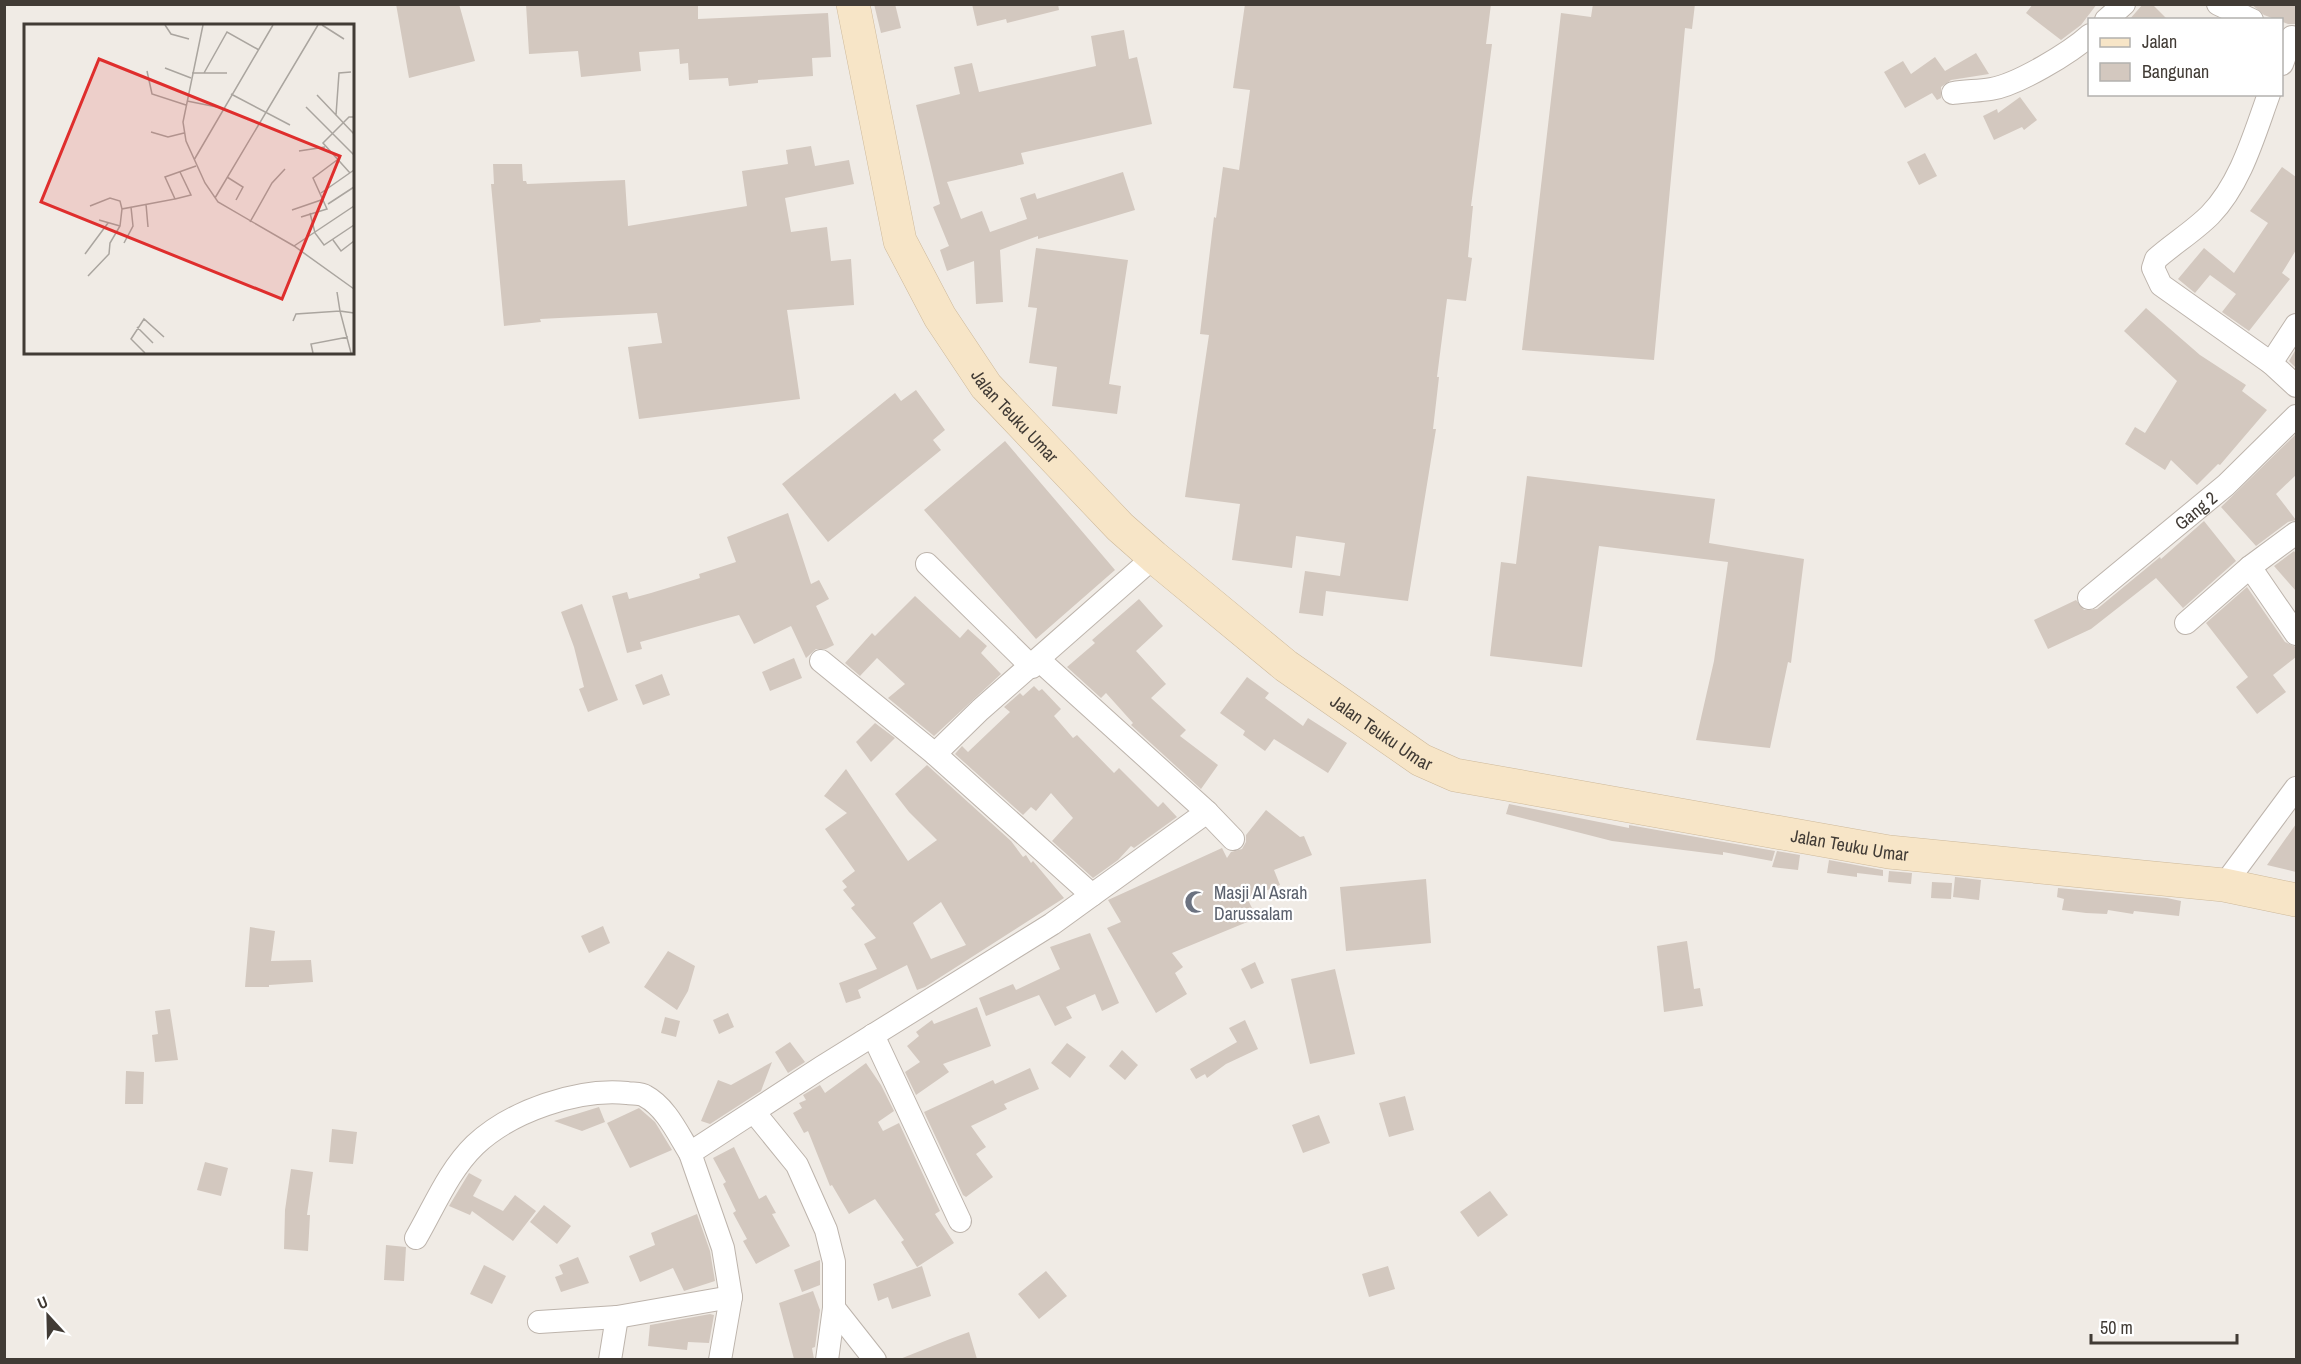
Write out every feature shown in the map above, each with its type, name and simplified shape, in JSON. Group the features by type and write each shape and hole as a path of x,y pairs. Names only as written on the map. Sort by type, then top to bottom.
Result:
{"main road":[{"name":"Jalan Teuku Umar","path":"853,4 900,241 940,317 986,386 1120,527 1154,557 1286,666 1421,760 1455,775 1889,852 2224,885 2296,900"}],"street":[{"path":"2108,18 2124,4"},
{"path":"2218,4 2248,18"},
{"path":"1953,93 1978,88 1990,89 2007,83 2062,56 2088,36"},
{"path":"2283,60 2290,36"},
{"path":"2269,96 2237,176 2223,199 2209,215 2156,259 2153,268 2161,285 2271,363 2296,386"},
{"path":"2271,363 2296,325"},
{"name":"Gang 2","path":"2089,598 2226,485 2296,416"},
{"path":"2186,623 2250,567 2296,533"},
{"path":"935,754 980,710 1154,557"},
{"path":"927,564 1036,663 1207,812 1233,838"},
{"path":"2250,567 2296,634"},
{"path":"821,661 935,754 1092,895"},
{"path":"2224,885 2296,788"},
{"path":"690,1153 873,1035 1052,924 1207,812"},
{"path":"873,1035 960,1221"},
{"path":"416,1238 448,1181 475,1145 508,1122 554,1101 608,1091 644,1095 668,1118 690,1153 723,1248 731,1297 720,1359"},
{"path":"754,1112 797,1165 826,1230 834,1262 834,1308 827,1359"},
{"path":"539,1322 617,1317 731,1297"},
{"path":"834,1308 875,1359"},
{"path":"610,1359 617,1317"}],"building":[{"path":"396,4 459,4 475,61 409,78"},
{"path":"526,4 698,4 698,19 828,13 831,57 812,58 813,76 758,80 758,83 729,86 728,78 689,80 688,63 680,64 679,49 639,52 641,71 581,77 578,51 529,54"},
{"path":"874,4 895,4 901,28 881,33"},
{"path":"972,4 1058,4 1059,10 1007,23 1006,19 977,26"},
{"path":"1245,4 1491,4 1486,44 1492,44 1471,206 1473,206 1468,257 1472,258 1466,301 1447,299 1437,377 1439,377 1433,429 1436,429 1408,601 1326,591 1323,616 1299,613 1305,571 1340,576 1345,543 1296,536 1292,568 1232,560 1240,504 1185,497 1209,335 1200,334 1214,217 1216,218 1223,167 1239,170 1250,90 1233,88"},
{"path":"1593,4 1695,4 1692,29 1685,28 1654,360 1522,350 1561,13 1591,17"},
{"path":"2033,4 2097,4 2081,25 2061,40 2026,13"},
{"path":"2143,4 2152,4 2166,18 2131,18"},
{"path":"2251,4 2296,4 2296,24 2283,22 2283,18 2264,15"},
{"path":"1124,30 1129,59 1137,57 1152,124 1021,153 1024,164 947,182 961,219 982,211 990,232 1027,219 1020,198 1035,193 1037,199 1123,172 1135,210 1038,239 1038,236 1000,250 1003,302 976,304 974,261 947,271 940,250 949,246 933,207 940,204 916,105 960,94 954,67 972,63 979,92 1096,66 1091,36"},
{"path":"1976,53 1989,74 1951,80 1941,87 1941,98 1937,100 1932,93 1905,108 1884,72 1903,61 1911,74 1935,57 1945,71"},
{"path":"2020,97 2037,120 2024,130 2022,127 1994,140 1983,116 1997,109 1998,113"},
{"path":"811,146 815,166 849,160 854,184 785,198 791,232 827,227 831,261 851,259 854,305 787,310 800,399 639,419 628,347 662,343 657,313 540,319 541,322 504,326 491,184 494,184 493,164 522,164 523,181 527,184 625,180 628,226 747,206 742,171 788,164 786,150"},
{"path":"1925,153 1937,176 1919,185 1907,162"},
{"path":"2282,167 2296,177 2296,250 2282,273 2290,279 2249,331 2222,312 2236,294 2210,275 2195,293 2178,279 2204,248 2234,273 2268,223 2250,211"},
{"path":"1036,248 1128,260 1109,384 1121,386 1117,414 1052,406 1057,367 1029,363 1037,308 1028,307"},
{"path":"2146,308 2200,355 2246,385 2242,391 2267,410 2220,465 2218,464 2197,485 2171,460 2165,470 2125,444 2135,427 2145,433 2177,381 2124,331"},
{"path":"2296,349 2296,368 2289,361"},
{"path":"916,390 945,430 933,440 941,450 828,542 782,484 895,393 901,401"},
{"path":"2296,434 2296,475 2276,494 2296,520 2288,522 2256,546 2221,507"},
{"path":"1005,441 1115,570 1036,639 924,510"},
{"path":"1527,476 1715,499 1709,543 1804,559 1791,663 1788,662 1770,748 1696,740 1714,661 1728,562 1599,546 1582,667 1490,656 1501,562 1516,564"},
{"path":"788,513 811,584 819,580 829,599 816,606 834,645 826,649 816,649 806,658 791,626 754,644 739,615 640,642 642,649 627,653 612,596 627,592 629,599 651,593 700,578 699,574 736,562 727,537"},
{"path":"2204,521 2236,561 2183,608 2156,578 2091,629 2048,649 2034,620 2076,600 2084,610 2097,609 2160,557 2161,559"},
{"path":"2294,551 2296,554 2296,591 2274,566"},
{"path":"2247,587 2285,642 2296,647 2296,657 2273,675 2286,692 2257,714 2236,687 2248,677 2206,623"},
{"path":"915,596 960,638 968,629 987,646 981,653 1001,674 934,736 888,698 905,684 877,658 860,676 845,663 872,633 875,636"},
{"path":"1139,599 1163,626 1136,651 1166,684 1151,698 1186,730 1180,736 1218,765 1201,789 1131,725 1133,723 1106,693 1101,698 1067,667 1095,643 1092,640"},
{"path":"582,604 618,700 588,712 579,689 584,687 574,647 561,612"},
{"path":"794,658 802,678 770,691 762,672"},
{"path":"662,674 670,695 643,705 635,685"},
{"path":"1247,677 1269,693 1265,698 1303,726 1308,718 1347,743 1328,773 1274,739 1265,751 1243,735 1245,731 1220,713"},
{"path":"1034,686 1039,691 1042,689 1061,709 1054,716 1073,738 1077,735 1114,773 1119,768 1158,807 1163,802 1177,817 1134,848 1131,846 1118,860 1093,878 1052,841 1073,818 1051,793 1036,811 1031,807 1023,815 955,754 962,746 968,752 1010,712 1004,707 1020,693 1023,696"},
{"path":"875,723 895,738 871,762 856,742"},
{"path":"927,765 1011,841 1023,857 1026,855 1031,863 1033,861 1064,898 925,987 917,990 907,965 858,990 861,998 846,1003 839,983 877,969 864,944 876,938 851,908 855,905 843,890 847,887 842,881 855,871 825,829 847,813 824,796 846,769 908,861 937,840 895,794","holes":["941,902 966,945 931,959 913,923"]},
{"path":"1509,804 1629,828 1629,825 1775,851 1772,861 1723,852 1723,855 1612,841 1506,814"},
{"path":"1266,810 1300,837 1304,836 1312,855 1274,870 1280,885 1247,898 1257,918 1172,953 1183,967 1175,973 1187,994 1156,1013 1107,928 1121,922 1108,900 1222,848 1227,858 1231,852 1242,849 1246,842 1246,835"},
{"path":"2296,824 2296,872 2267,865"},
{"path":"1777,851 1800,855 1798,870 1772,867"},
{"path":"1829,860 1883,870 1883,876 1857,873 1857,877 1827,873"},
{"path":"1889,871 1912,873 1911,884 1888,882"},
{"path":"1955,877 1981,880 1979,900 1953,897"},
{"path":"1426,879 1431,943 1346,951 1340,887"},
{"path":"1932,882 1952,883 1951,899 1931,898"},
{"path":"2058,888 2181,901 2179,916 2134,911 2133,914 2108,910 2107,914 2062,910 2064,899 2057,897"},
{"path":"603,926 610,943 589,953 581,936"},
{"path":"250,927 275,931 271,961 311,960 313,982 245,987"},
{"path":"1090,933 1119,1003 1102,1011 1095,994 1066,1007 1072,1018 1055,1026 1039,995 986,1016 979,998 1013,984 1016,990 1060,969 1050,947"},
{"path":"1687,941 1694,989 1700,988 1703,1006 1664,1012 1657,946"},
{"path":"668,951 695,966 688,991 677,1010 644,987"},
{"path":"1255,962 1264,983 1251,989 1241,969"},
{"path":"1335,969 1355,1054 1310,1064 1291,979"},
{"path":"977,1007 991,1046 943,1064 949,1072 916,1095 905,1072 920,1062 907,1046 919,1036 916,1032 932,1020 934,1024"},
{"path":"170,1009 178,1060 155,1062 152,1035 158,1034 155,1011"},
{"path":"728,1013 734,1027 719,1034 713,1020"},
{"path":"665,1017 680,1021 676,1037 661,1033"},
{"path":"1245,1020 1258,1049 1226,1064 1207,1078 1205,1074 1196,1079 1190,1069 1237,1042 1229,1028"},
{"path":"790,1042 805,1062 788,1073 775,1052"},
{"path":"1067,1043 1086,1057 1070,1078 1051,1063"},
{"path":"1122,1050 1138,1065 1125,1080 1109,1066"},
{"path":"772,1062 761,1091 710,1124 701,1121 718,1080 731,1085"},
{"path":"866,1063 881,1085 894,1111 878,1122 883,1131 899,1123 940,1211 935,1214 954,1243 917,1267 901,1242 904,1240 875,1199 849,1214 832,1185 830,1186 808,1131 804,1133 793,1113 802,1108 799,1103 806,1100 803,1095 820,1085 825,1093"},
{"path":"1030,1068 1039,1089 1004,1104 1007,1109 971,1126 986,1147 976,1154 993,1177 966,1197 963,1195 924,1112 993,1080 995,1084"},
{"path":"126,1071 144,1072 143,1104 125,1104"},
{"path":"1405,1096 1414,1130 1389,1137 1379,1103"},
{"path":"599,1107 605,1122 582,1131 554,1121"},
{"path":"639,1108 655,1122 672,1150 630,1168 607,1123"},
{"path":"1319,1115 1330,1143 1303,1153 1292,1125"},
{"path":"332,1129 357,1132 353,1164 329,1162"},
{"path":"734,1147 759,1199 766,1195 776,1213 772,1214 790,1246 756,1264 743,1241 747,1239 733,1213 736,1211 723,1184 726,1182 713,1158"},
{"path":"205,1162 228,1168 221,1196 197,1190"},
{"path":"291,1169 313,1172 307,1215 310,1215 308,1251 284,1249 285,1210"},
{"path":"469,1173 482,1180 473,1196 503,1211 515,1195 536,1211 513,1241 472,1211 470,1215 449,1206"},
{"path":"1490,1191 1508,1215 1478,1237 1460,1212"},
{"path":"544,1205 571,1226 557,1244 530,1222"},
{"path":"697,1214 710,1251 715,1281 684,1291 673,1268 640,1282 629,1256 655,1245 651,1233"},
{"path":"386,1245 406,1247 404,1281 384,1280"},
{"path":"578,1257 589,1283 561,1292 555,1277 563,1274 559,1265"},
{"path":"820,1260 820,1285 802,1292 794,1270"},
{"path":"484,1265 506,1276 492,1304 470,1294"},
{"path":"922,1266 931,1296 892,1309 888,1297 878,1301 873,1284"},
{"path":"1388,1266 1395,1289 1369,1297 1362,1274"},
{"path":"1046,1271 1067,1296 1039,1319 1018,1294"},
{"path":"813,1291 820,1310 815,1347 812,1348 814,1359 794,1359 779,1303"},
{"path":"714,1315 709,1343 688,1342 687,1350 648,1346 650,1325"},
{"path":"969,1332 977,1359 900,1359 950,1339"}],"place":[{"name":"Masji Al Asrah Darussalam","path":"1196,902"}]}
